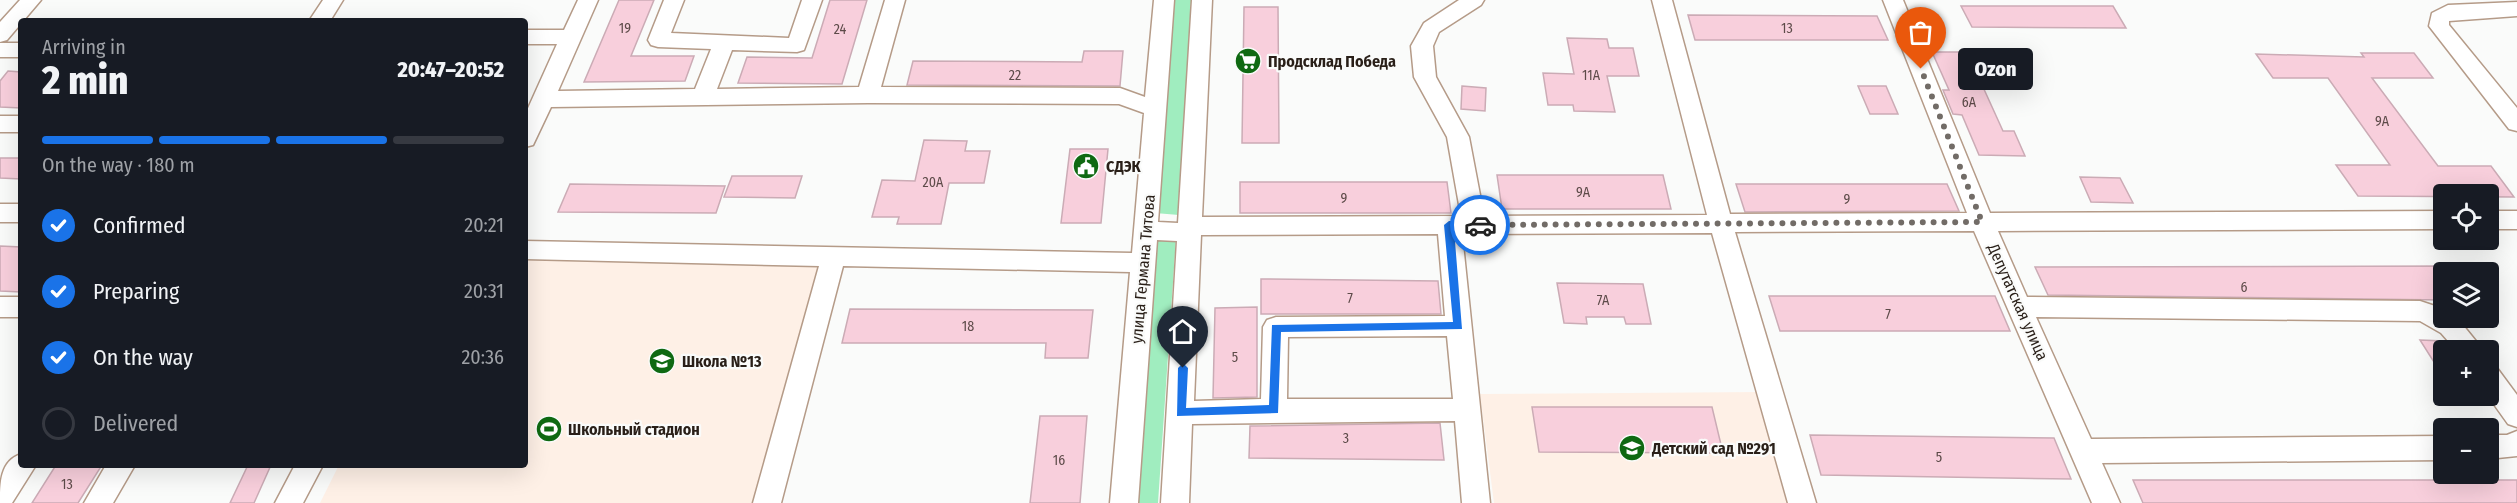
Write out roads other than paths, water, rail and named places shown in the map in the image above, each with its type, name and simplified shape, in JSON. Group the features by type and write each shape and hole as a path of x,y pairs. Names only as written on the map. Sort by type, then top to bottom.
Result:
{"street":[{"path":"0,35 32,0"},
{"path":"321,18 333,0"},
{"path":"528,132 588,0"},
{"path":"674,0 658,40 797,45 812,0"},
{"path":"868,95 895,0"},
{"name":"улица Германа Титова","path":"1124,503 1164,0"},
{"path":"1175,503 1202,0"},
{"path":"1474,0 1431,28 1422,46 1425,77 1458,137 1462,225 1458,326 1476,503"},
{"path":"1662,0 1721,224 1802,503"},
{"name":"Депутатская улица","path":"1893,0 1982,222 2106,503"},
{"path":"2517,9 2448,12 2439,18 2439,26 2517,123"},
{"path":"528,37 571,37"},
{"path":"703,98 724,42"},
{"path":"0,50 18,50"},
{"path":"542,99 868,95 1120,96 1157,109"},
{"path":"0,124 18,124"},
{"path":"0,213 18,213"},
{"path":"1146,231 1462,225 2433,220"},
{"path":"2499,220 2517,220"},
{"path":"528,250 1144,263"},
{"path":"767,503 834,256"},
{"path":"0,307 18,307"},
{"path":"2020,307 2420,310 2438,316 2453,326 2463,340"},
{"path":"1274,410 1276,327 1458,326"},
{"path":"2499,391 2517,416"},
{"path":"1180,413 1274,410 1467,410"},
{"path":"2499,447 2511,447 2517,443"},
{"path":"2083,451 2433,447"},
{"path":"0,498 20,468"},
{"path":"98,503 119,468"},
{"path":"289,503 307,468"}],"place":[{"name":"Продсклад Победа","path":"1248,61"},
{"name":"Ozon","path":"1921,69"},
{"name":"СДЭК","path":"1086,166"},
{"name":"Школа №13","path":"662,361"},
{"name":"Школьный стадион","path":"549,429"},
{"name":"Детский сад №291","path":"1632,448"}]}
